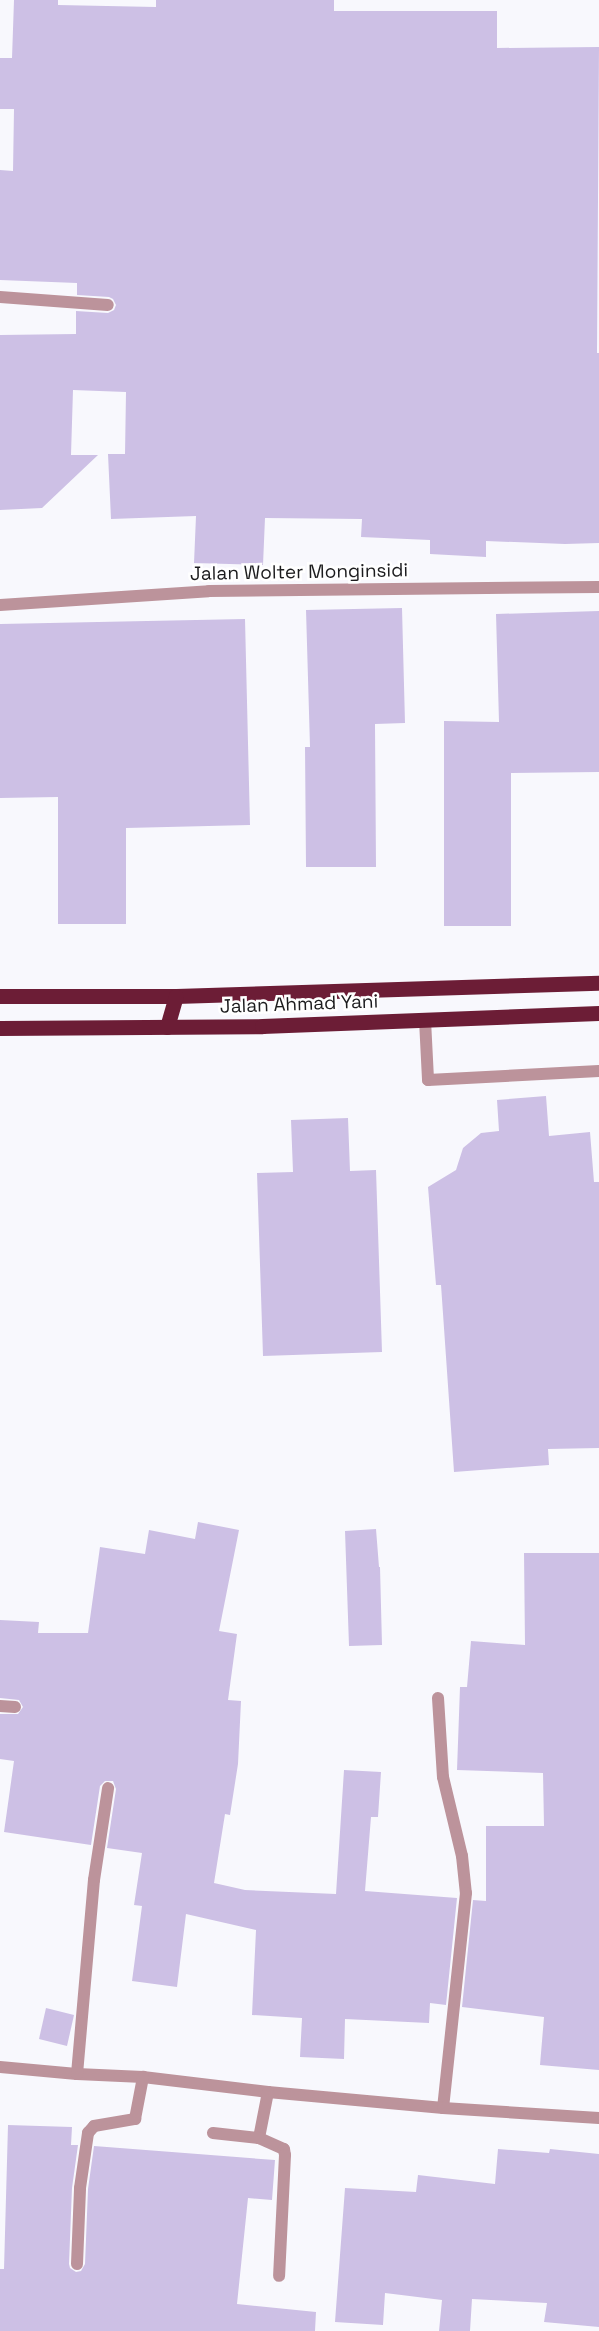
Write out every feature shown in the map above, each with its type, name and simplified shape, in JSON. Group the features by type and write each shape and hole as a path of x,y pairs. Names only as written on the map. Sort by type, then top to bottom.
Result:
{"highway":[{"name":"Jalan Ahmad Yani","path":"0,996 176,996 599,983"},
{"path":"167,1027 176,996"},
{"name":"Jalan Ahmad Yani","path":"0,1028 262,1026 599,1013"}],"street":[{"path":"0,298 108,305"},
{"name":"Jalan Wolter Monginsidi","path":"0,604 209,591 599,586"},
{"path":"425,1020 428,1080 599,1071"},
{"path":"438,1698 443,1777 462,1856 466,1892 443,2108"},
{"path":"0,1706 15,1707"},
{"path":"77,2074 94,1880 108,1788"},
{"path":"0,2067 77,2074 143,2077 268,2092 443,2108 599,2118"},
{"path":"77,2264 80,2188 88,2133 94,2126 135,2119 143,2077"},
{"path":"259,2138 268,2092"},
{"path":"213,2132 259,2138 284,2149 279,2276"}],"building":[{"path":"14,0 58,0 58,5 156,7 156,0 334,0 334,11 497,11 497,48 599,47 597,353 599,353 599,543 565,544 486,541 486,557 430,554 430,540 361,537 362,519 265,518 263,565 194,563 196,516 111,519 108,454 125,454 126,392 73,390 71,455 98,455 42,508 0,510 0,335 76,334 76,311 108,313 114,310 116,305 113,299 109,297 77,295 77,283 0,280 0,170 13,171 14,109 0,109 0,58 12,58"},
{"path":"402,608 405,723 375,724 376,867 306,867 305,747 310,747 306,610"},
{"path":"599,611 599,772 511,773 511,926 444,926 444,721 499,722 496,614"},
{"path":"245,619 250,825 126,828 126,924 58,924 58,797 0,798 0,624"},
{"path":"546,1096 549,1136 590,1132 594,1182 599,1182 599,1448 548,1449 549,1465 454,1472 441,1285 436,1285 428,1187 456,1170 463,1148 481,1133 499,1131 497,1100"},
{"path":"348,1118 350,1171 376,1170 382,1352 263,1356 257,1173 293,1172 291,1120"},
{"path":"198,1522 239,1530 219,1631 237,1634 228,1700 241,1701 238,1764 230,1815 225,1814 214,1883 245,1890 336,1894 344,1770 381,1772 378,1817 371,1817 365,1891 457,1898 446,2005 430,2003 429,2023 345,2019 344,2059 300,2057 302,2018 252,2015 256,1930 186,1914 177,1987 132,1981 142,1906 134,1905 142,1853 107,1848 116,1789 113,1781 105,1781 100,1786 91,1845 4,1832 14,1761 0,1759 0,1714 18,1714 23,1707 19,1700 0,1698 0,1620 39,1622 38,1633 88,1633 100,1547 145,1554 149,1530 195,1539"},
{"path":"376,1529 380,1567 382,1645 349,1646 345,1531"},
{"path":"524,1553 599,1553 599,2070 540,2065 544,2017 462,2007 473,1900 486,1901 486,1826 544,1826 543,1773 457,1770 460,1687 467,1687 471,1641 525,1645"},
{"path":"46,2008 74,2015 67,2046 39,2039"},
{"path":"8,2125 72,2127 71,2145 78,2145 72,2188 69,2264 70,2268 76,2272 81,2271 85,2264 88,2189 94,2146 275,2160 272,2200 248,2198 237,2304 316,2312 315,2331 0,2331 0,2269 4,2269"},
{"path":"498,2149 549,2153 550,2149 599,2154 599,2327 544,2322 547,2303 472,2299 470,2331 439,2331 442,2300 385,2293 383,2325 335,2322 345,2188 416,2192 418,2175 495,2184"}]}
